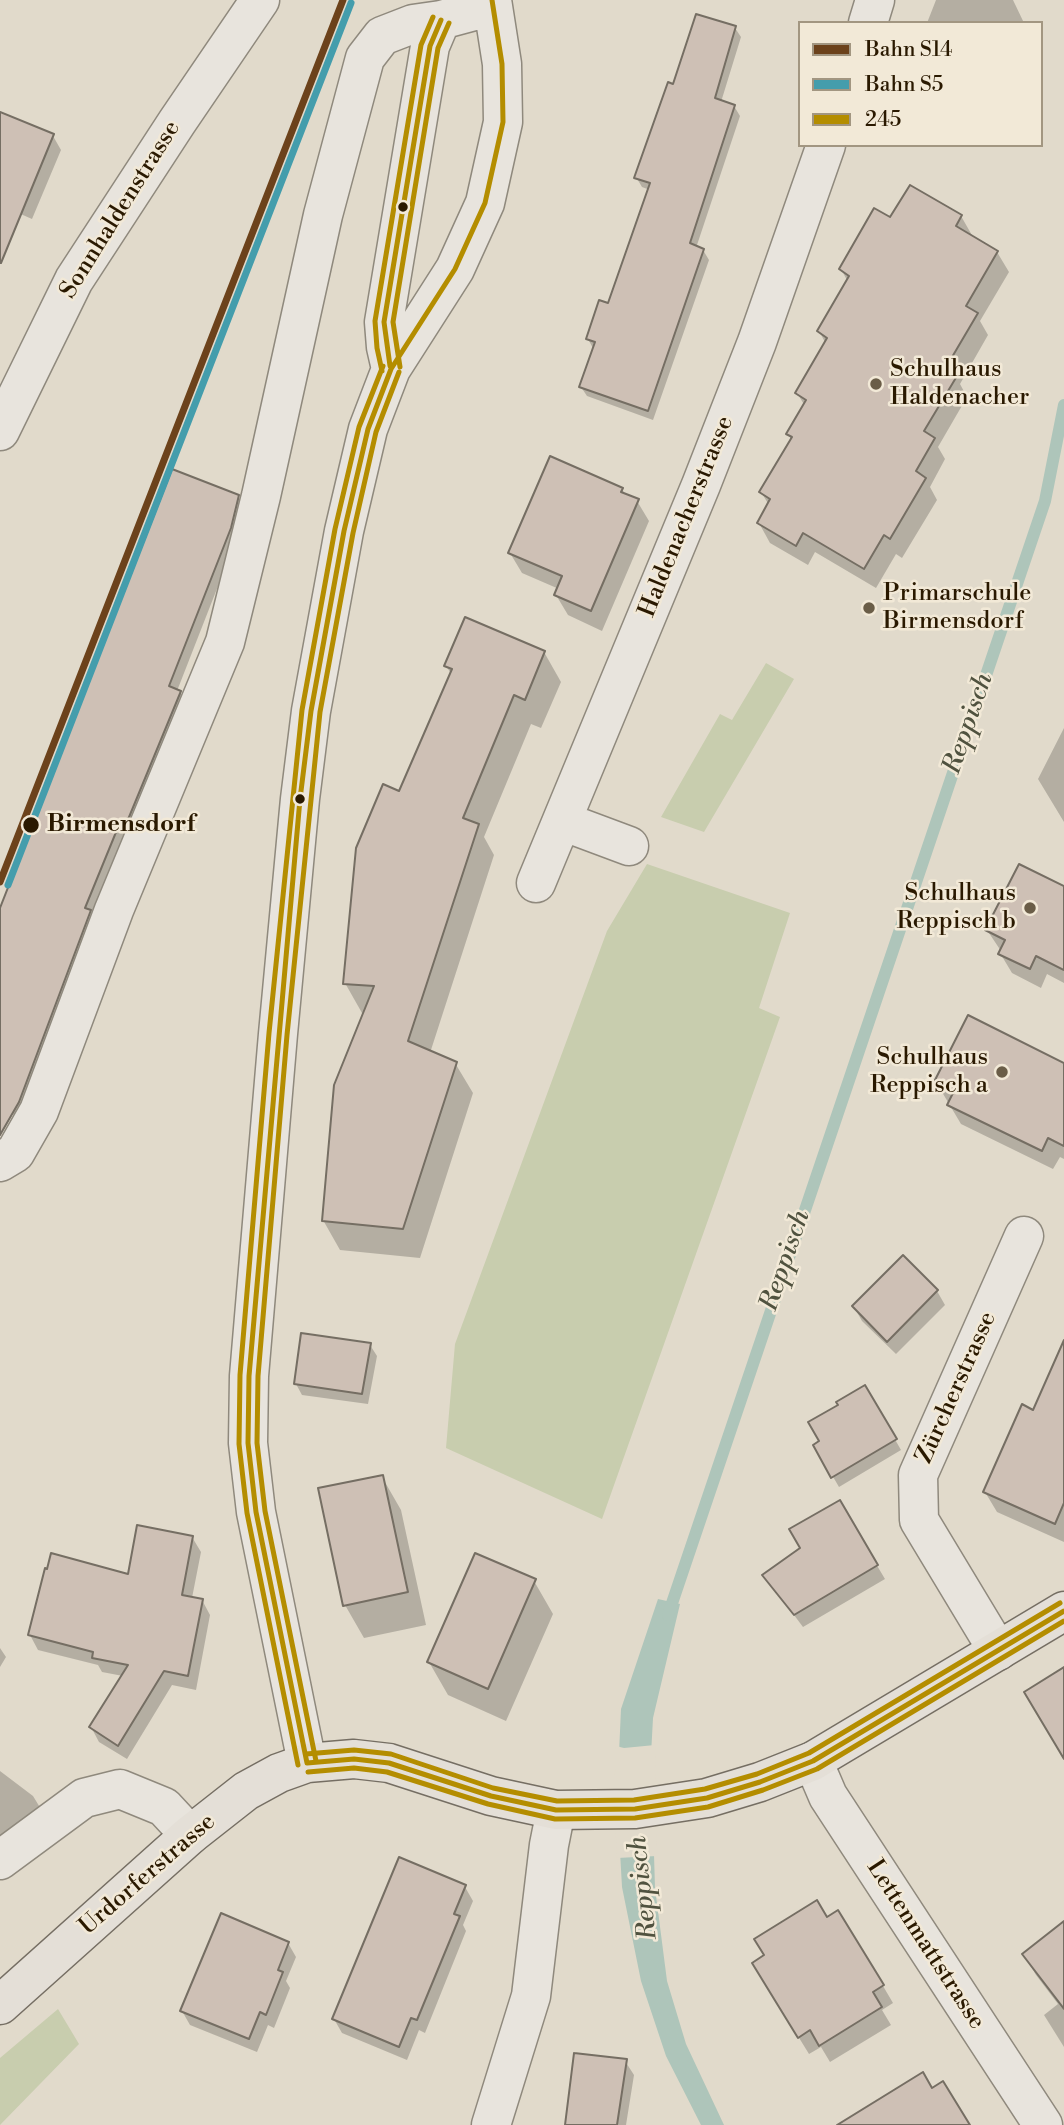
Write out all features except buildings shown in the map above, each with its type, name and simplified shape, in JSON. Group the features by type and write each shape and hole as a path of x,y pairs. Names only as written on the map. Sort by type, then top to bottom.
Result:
{"main road":[{"path":"307,1763 354,1759 388,1763 491,1796 556,1810 597,1811 681,1803 760,1782 813,1761 1064,1611"},
{"name":"Urdorferstrasse","path":"0,2005 190,1835 246,1791 279,1773 307,1763"}],"street":[{"name":"Sonnhaldenstrasse","path":"0,431 74,280 260,0"},
{"path":"869,21 875,0"},
{"path":"0,1162 15,1153 39,1111 114,910 225,642 261,496 323,215 365,58 382,36 413,24 441,20 492,3 502,64 503,122 485,203 455,269 391,369 368,429 344,531 311,711 279,1021 249,1376 248,1443 256,1512 307,1763"},
{"path":"391,369 384,322 430,46 441,20"},
{"name":"Haldenacherstrasse","path":"536,883 757,342 825,147"},
{"path":"562,821 629,846"},
{"name":"Zürcherstrasse","path":"998,1651 919,1520 918,1475 1024,1236"},
{"name":"Lettenmattstrasse","path":"813,1761 828,1796 1043,2125"},
{"path":"0,1860 84,1798 120,1789 164,1807 190,1835"},
{"path":"491,2125 531,1997 549,1845 556,1810"}],"shaded area":[{"path":"766,663 794,679 704,832 661,817 720,714 732,720"},
{"path":"647,864 790,913 759,1008 780,1017 602,1519 446,1448 455,1344 607,931"},
{"path":"58,2009 79,2044 0,2125 0,2058"}],"water":[{"path":"658,1599 680,1604 653,1718 651,1755 655,1888 667,1981 686,2044 724,2125 701,2125 666,2056 641,1981 622,1887 617,1798 621,1709"}],"pier":[{"path":"655,1745 657,1856 617,1858 614,1798 616,1746 624,1748"}],"waterway":[{"name":"Reppisch","path":"668,1615 1045,501 1064,405"}],"rail line":[{"name":"S14","path":"0,882 343,0"},
{"name":"S5","path":"8,885 351,3"}],"transit line":[{"name":"245","path":"307,1763 256,1512 248,1443 249,1376 300,799 311,711 344,531 368,429 391,369 455,269 485,203 503,122 502,64 492,0"},
{"path":"382,371 375,321 421,45 433,17"},
{"name":"245","path":"390,366 384,322 430,46 441,20"},
{"path":"400,367 393,322 438,48 449,23"},
{"path":"298,1765 247,1513 239,1444 240,1375 269,1033 302,710 335,529 359,427 383,366"},
{"path":"316,1761 265,1511 257,1443 258,1376 287,1035 320,712 353,533 376,432 399,372"},
{"path":"306,1754 354,1750 391,1754 493,1788 557,1801 634,1800 705,1789 757,1774 809,1753 1060,1603"},
{"name":"245","path":"307,1763 354,1759 389,1763 491,1796 556,1810 635,1809 707,1798 760,1782 813,1761 1064,1611"},
{"path":"308,1772 354,1768 387,1772 488,1804 555,1819 635,1818 708,1807 817,1769 1064,1621"}],"place":[{"name":"Schulhaus Haldenacher","path":"876,384"},
{"name":"Primarschule Birmensdorf","path":"869,608"},
{"name":"Birmensdorf","path":"31,825"},
{"name":"Schulhaus Reppisch b","path":"1030,908"},
{"name":"Schulhaus Reppisch a","path":"1002,1072"}]}
